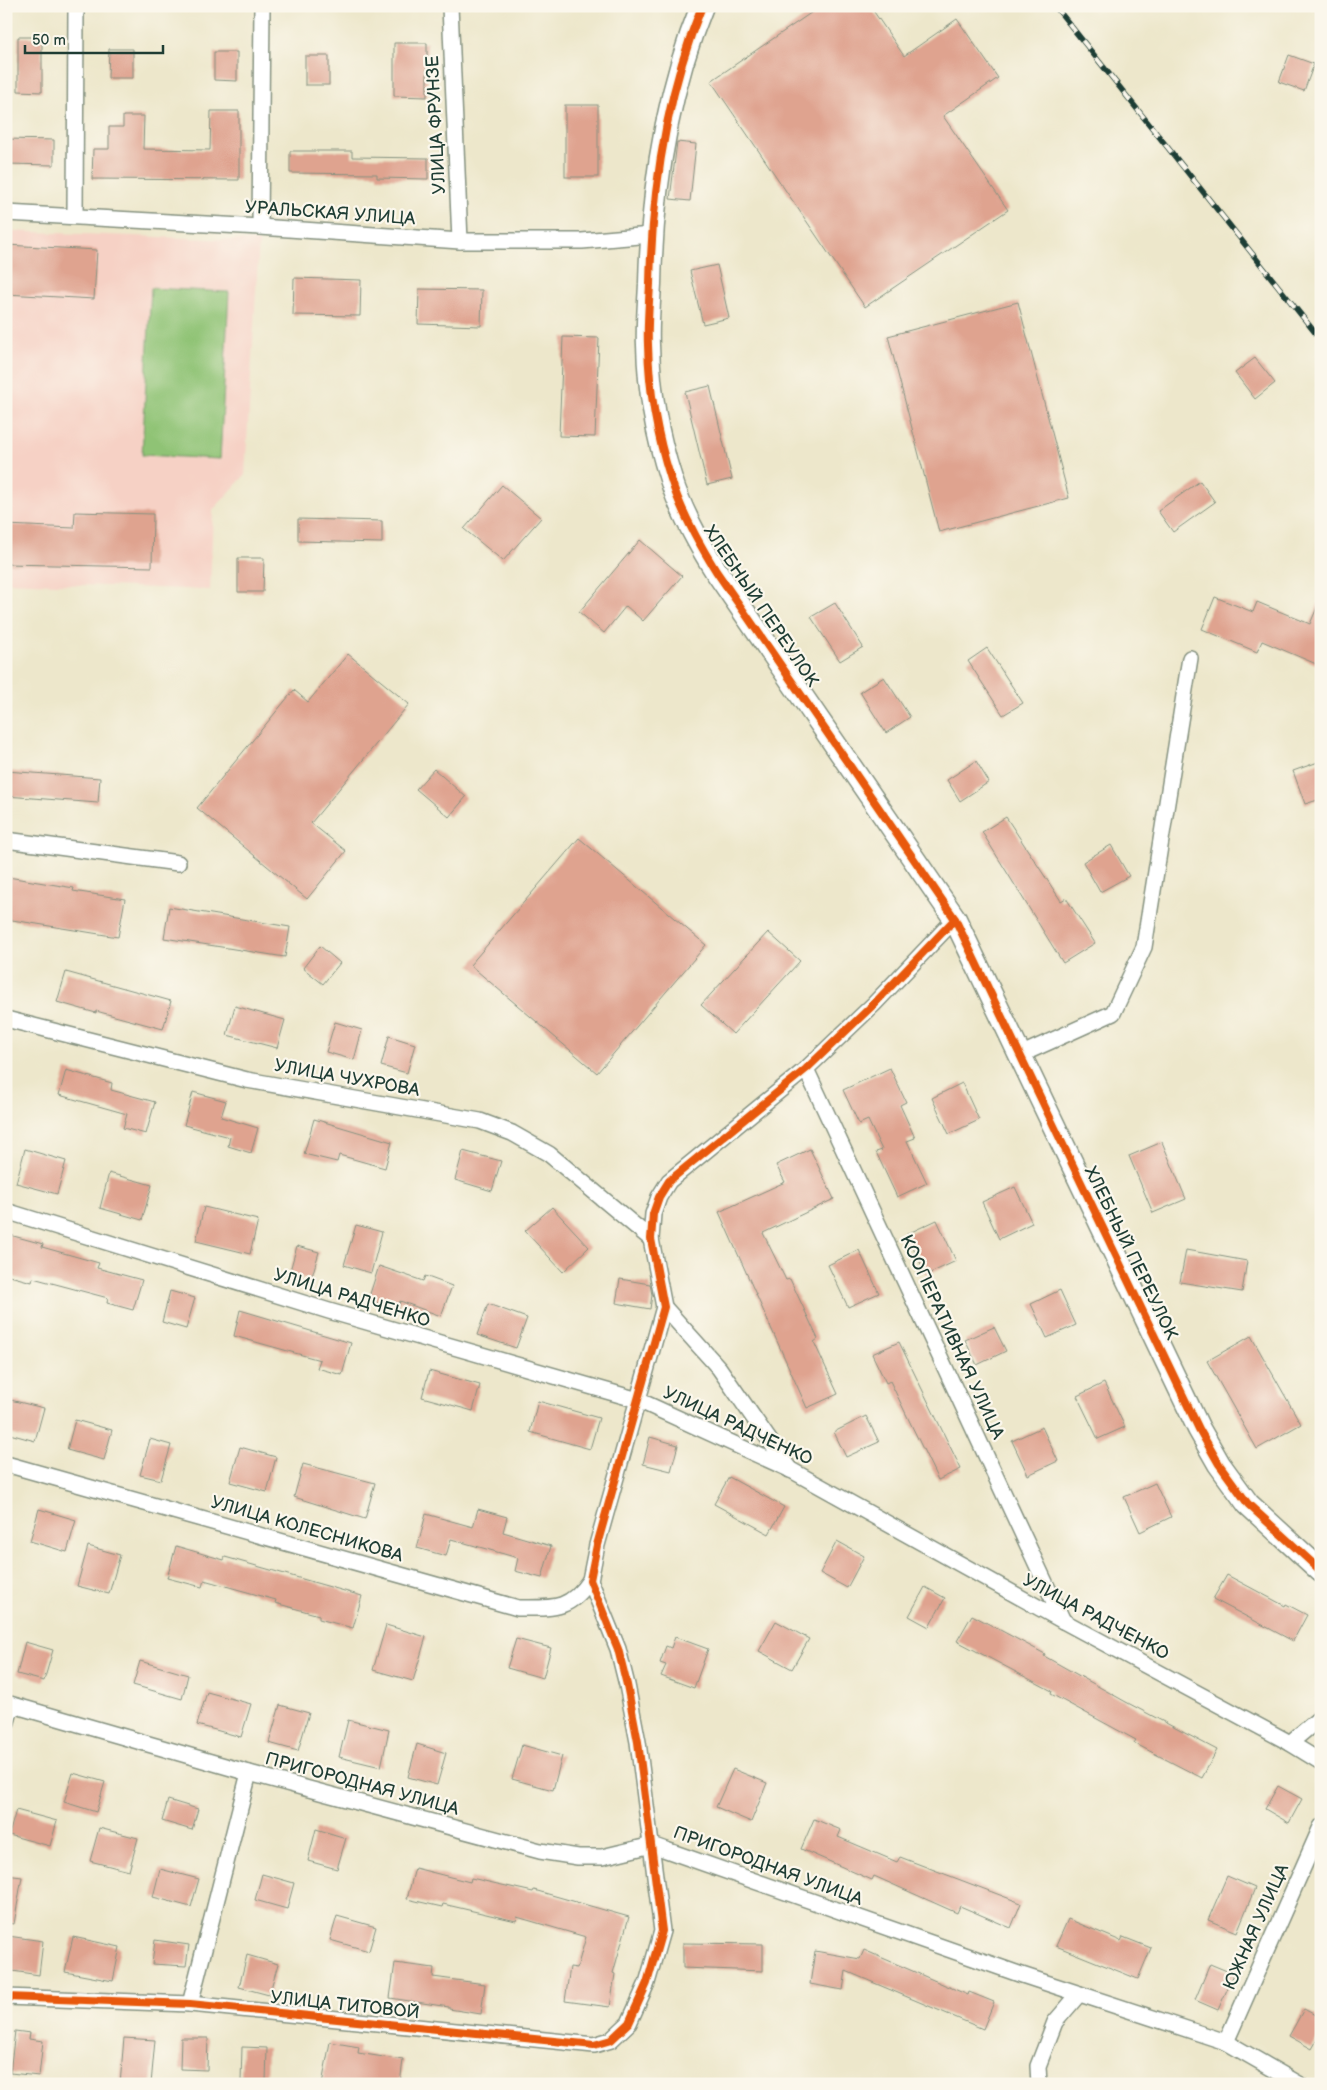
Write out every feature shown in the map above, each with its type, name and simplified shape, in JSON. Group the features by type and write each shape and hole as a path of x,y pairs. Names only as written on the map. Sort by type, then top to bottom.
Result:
{"street":[{"path":"75,216 76,6"},
{"path":"260,227 262,6"},
{"name":"УЛИЦА ФРУНЗЕ","path":"450,6 460,241"},
{"name":"ХЛЕБНЫЙ ПЕРЕУЛОК","path":"702,6 681,68 666,125 656,183 651,235 648,345 654,408 671,480 692,532 716,571 955,919 1199,1429 1219,1464 1248,1504 1318,1563"},
{"name":"УРАЛЬСКАЯ УЛИЦА","path":"6,213 260,227 460,241 582,241 651,235"},
{"path":"1020,1055 1113,1013 1144,947 1190,658"},
{"path":"6,840 178,863"},
{"path":"590,1580 664,1307 651,1238 653,1214 659,1197 669,1181 806,1069 874,1004 955,919"},
{"name":"УЛИЦА ЧУХРОВА","path":"6,1019 247,1080 480,1121 512,1133 549,1154 651,1238"},
{"name":"КООПЕРАТИВНАЯ УЛИЦА","path":"806,1069 1064,1621"},
{"name":"УЛИЦА РАДЧЕНКО","path":"6,1211 329,1312 638,1400 791,1470 1290,1743 1321,1762"},
{"path":"664,1307 719,1368 791,1470"},
{"name":"УЛИЦА КОЛЕСНИКОВА","path":"6,1464 518,1608 549,1608 569,1602 579,1595 590,1580"},
{"name":"УЛИЦА ТИТОВОЙ","path":"6,1997 190,2004 594,2045 611,2040 629,2023 647,1984 662,1931 638,1742 627,1685 618,1649 590,1580"},
{"path":"6,1725 9,1704"},
{"name":"ПРИГОРОДНАЯ УЛИЦА","path":"9,1704 249,1772 540,1851 578,1856 602,1856 652,1845 1078,1994 1226,2042 1299,2084"},
{"path":"1290,1743 1321,1717"},
{"path":"190,2004 249,1772"},
{"name":"ЮЖНАЯ УЛИЦА","path":"1226,2042 1321,1827"},
{"path":"1039,2084 1038,2066 1055,2022 1078,1994"}],"shaded area":[{"path":"6,231 259,241 245,475 213,510 210,590 6,582"}],"green space":[{"path":"151,288 229,292 220,459 142,455"}],"building":[{"path":"821,6 870,6 904,56 957,19 998,78 943,116 1008,210 865,307 711,81"},
{"path":"18,37 42,37 42,92 18,91"},
{"path":"394,43 427,43 427,97 394,96"},
{"path":"109,49 133,49 133,78 108,78"},
{"path":"214,52 237,52 237,81 214,80"},
{"path":"1289,55 1314,64 1304,91 1279,82"},
{"path":"305,56 329,56 329,85 305,85"},
{"path":"565,105 598,105 598,177 565,177"},
{"path":"211,111 239,111 239,180 92,179 93,149 109,149 109,127 123,127 123,116 144,116 143,149 210,150"},
{"path":"6,139 54,140 54,165 6,164"},
{"path":"677,142 696,144 690,201 670,199"},
{"path":"290,151 352,151 352,157 428,158 428,179 377,178 377,174 290,173"},
{"path":"6,245 97,250 94,299 6,294"},
{"path":"717,265 729,318 703,324 690,271"},
{"path":"294,278 361,280 360,316 293,315"},
{"path":"419,289 482,290 481,326 418,324"},
{"path":"1018,302 1069,498 939,532 888,336"},
{"path":"563,337 599,338 595,437 559,436"},
{"path":"1255,358 1275,383 1255,399 1235,373"},
{"path":"710,386 732,479 707,485 685,392"},
{"path":"1200,481 1215,502 1173,532 1158,511"},
{"path":"502,485 541,518 503,561 464,529"},
{"path":"75,512 153,514 152,567 6,564 6,525 74,528"},
{"path":"298,519 382,521 382,543 298,541"},
{"path":"640,540 682,576 643,621 626,606 604,633 579,612"},
{"path":"238,558 264,558 263,592 238,592"},
{"path":"1215,597 1253,612 1257,602 1310,624 1321,598 1321,666 1262,641 1257,652 1202,629"},
{"path":"835,603 863,647 840,661 811,617"},
{"path":"987,648 1023,703 1003,715 968,661"},
{"path":"348,654 409,704 311,823 346,851 307,899 197,808 294,690 308,702"},
{"path":"884,677 910,717 886,733 860,692"},
{"path":"976,761 989,782 960,801 947,780"},
{"path":"1321,761 1321,799 1305,804 1293,771"},
{"path":"434,769 466,797 449,817 416,789"},
{"path":"6,771 100,778 98,803 6,796"},
{"path":"1006,817 1061,901 1066,898 1095,943 1063,963 982,832"},
{"path":"579,838 706,945 597,1073 470,965"},
{"path":"1111,845 1129,876 1100,892 1083,862"},
{"path":"8,877 74,888 73,891 125,899 118,937 6,919"},
{"path":"169,907 290,927 285,957 164,938"},
{"path":"768,932 800,961 733,1034 701,1005"},
{"path":"320,946 340,963 323,984 303,968"},
{"path":"66,972 171,1001 163,1029 57,1002"},
{"path":"235,1006 285,1020 277,1048 227,1035"},
{"path":"335,1022 362,1030 354,1060 326,1052"},
{"path":"389,1036 415,1044 407,1073 381,1066"},
{"path":"890,1068 906,1102 900,1105 915,1138 907,1141 927,1183 897,1197 876,1152 882,1150 868,1120 859,1124 843,1090"},
{"path":"66,1070 112,1083 111,1090 155,1102 146,1134 123,1128 127,1114 59,1095"},
{"path":"962,1083 979,1120 949,1134 932,1098"},
{"path":"193,1092 226,1101 221,1117 258,1128 251,1153 228,1146 230,1137 184,1125"},
{"path":"314,1119 392,1142 385,1168 339,1155 337,1162 304,1154"},
{"path":"1162,1142 1186,1199 1153,1213 1129,1156"},
{"path":"25,1149 66,1161 57,1194 16,1183"},
{"path":"810,1149 834,1199 763,1233 786,1280 790,1279 818,1339 814,1342 838,1394 807,1408 719,1212 785,1182 776,1165"},
{"path":"463,1151 501,1161 492,1191 455,1180"},
{"path":"109,1173 152,1185 142,1220 100,1208"},
{"path":"1015,1187 1032,1223 999,1239 982,1202"},
{"path":"204,1207 258,1220 250,1254 196,1241"},
{"path":"552,1207 589,1247 563,1272 525,1231"},
{"path":"937,1220 956,1261 926,1275 907,1234"},
{"path":"356,1225 382,1232 371,1273 344,1265"},
{"path":"6,1234 43,1244 42,1247 99,1263 97,1268 142,1280 133,1310 107,1303 108,1298 33,1278 32,1282 6,1275"},
{"path":"297,1246 319,1252 311,1280 289,1274"},
{"path":"859,1250 879,1293 848,1307 828,1265"},
{"path":"1186,1250 1247,1261 1242,1292 1180,1282"},
{"path":"379,1266 423,1281 425,1276 452,1286 441,1316 400,1301 398,1309 368,1300"},
{"path":"620,1279 650,1284 652,1295 650,1309 616,1303"},
{"path":"1060,1290 1076,1325 1047,1338 1031,1304"},
{"path":"170,1291 195,1298 186,1329 162,1322"},
{"path":"488,1304 527,1318 516,1348 477,1335"},
{"path":"240,1310 351,1343 342,1375 317,1368 320,1360 234,1336"},
{"path":"994,1327 1006,1351 977,1365 965,1340"},
{"path":"1251,1336 1301,1424 1257,1449 1207,1361"},
{"path":"899,1342 961,1469 938,1480 890,1381 886,1383 872,1354"},
{"path":"429,1371 480,1385 473,1411 422,1397"},
{"path":"1104,1383 1125,1427 1098,1439 1077,1396"},
{"path":"6,1399 44,1408 35,1441 6,1433"},
{"path":"538,1401 599,1418 590,1449 530,1432"},
{"path":"866,1416 879,1442 846,1457 834,1432"},
{"path":"75,1420 112,1430 104,1460 67,1450"},
{"path":"1042,1427 1058,1461 1028,1475 1012,1441"},
{"path":"650,1437 678,1445 671,1471 643,1464"},
{"path":"150,1439 171,1445 161,1480 140,1475"},
{"path":"240,1447 276,1457 267,1492 230,1482"},
{"path":"303,1464 375,1483 365,1519 294,1497"},
{"path":"729,1477 784,1507 769,1534 714,1504"},
{"path":"1155,1483 1171,1517 1140,1532 1124,1497"},
{"path":"39,1509 76,1520 67,1552 30,1541"},
{"path":"478,1509 507,1517 503,1532 551,1546 542,1578 515,1571 518,1558 451,1539 446,1556 417,1548 426,1514 473,1527"},
{"path":"837,1541 864,1556 847,1588 820,1573"},
{"path":"88,1546 120,1555 109,1594 77,1586"},
{"path":"176,1546 224,1560 225,1557 362,1596 353,1628 319,1619 319,1615 275,1603 276,1600 204,1580 202,1587 167,1578"},
{"path":"1227,1575 1285,1606 1286,1604 1307,1615 1293,1641 1213,1599"},
{"path":"925,1587 945,1598 929,1627 909,1616"},
{"path":"972,1615 1045,1654 1044,1656 1126,1702 1217,1750 1202,1778 1134,1743 1136,1740 1051,1694 1052,1691 957,1641"},
{"path":"776,1621 809,1639 792,1669 759,1651"},
{"path":"386,1625 426,1637 413,1681 373,1670"},
{"path":"675,1637 708,1649 694,1688 661,1676 666,1665 660,1663 666,1646 671,1648"},
{"path":"516,1639 551,1648 543,1678 507,1668"},
{"path":"25,1642 53,1650 44,1681 17,1674"},
{"path":"140,1661 188,1675 182,1699 133,1685"},
{"path":"207,1692 251,1704 241,1737 197,1725"},
{"path":"280,1705 309,1713 298,1751 269,1743"},
{"path":"348,1720 389,1730 381,1767 339,1757"},
{"path":"417,1744 446,1753 437,1785 408,1777"},
{"path":"522,1745 562,1756 553,1790 512,1779"},
{"path":"733,1769 767,1783 751,1822 716,1807"},
{"path":"73,1773 105,1782 96,1812 64,1802"},
{"path":"1278,1786 1302,1799 1289,1823 1265,1809"},
{"path":"168,1800 198,1809 192,1830 162,1821"},
{"path":"16,1810 57,1821 50,1846 9,1835"},
{"path":"814,1819 841,1830 838,1837 897,1862 900,1857 1021,1903 1011,1928 960,1906 957,1913 874,1876 872,1880 801,1849"},
{"path":"99,1828 138,1838 129,1871 90,1861"},
{"path":"316,1829 346,1838 337,1869 308,1861"},
{"path":"415,1868 470,1882 471,1878 533,1892 534,1890 629,1917 613,1973 615,1974 610,2007 565,2001 570,1967 577,1968 586,1937 517,1917 516,1921 443,1904 442,1907 407,1899"},
{"path":"160,1869 199,1879 191,1907 153,1897"},
{"path":"262,1874 294,1883 287,1909 255,1900"},
{"path":"6,1875 22,1877 14,1924 6,1923"},
{"path":"1227,1876 1255,1888 1237,1932 1208,1920"},
{"path":"337,1916 376,1927 369,1951 330,1940"},
{"path":"1068,1919 1121,1941 1123,1937 1151,1948 1138,1979 1056,1946"},
{"path":"8,1936 43,1941 39,1975 6,1970"},
{"path":"73,1937 120,1947 113,1981 65,1972"},
{"path":"155,1940 189,1945 186,1966 152,1964"},
{"path":"683,1943 763,1944 763,1971 683,1968"},
{"path":"864,1950 968,1995 969,1992 994,2002 983,2029 846,1971 843,1990 810,1984 815,1951 860,1959"},
{"path":"247,1955 278,1964 269,1995 239,1987"},
{"path":"395,1963 434,1968 433,1977 485,1984 481,2014 390,1998"},
{"path":"1210,1964 1234,1974 1218,2010 1195,2000"},
{"path":"1304,2009 1321,2018 1321,2033 1312,2049 1289,2036"},
{"path":"15,2031 30,2033 29,2039 43,2041 39,2076 10,2073"},
{"path":"124,2038 155,2040 151,2084 120,2084"},
{"path":"181,2038 208,2038 207,2070 180,2069"},
{"path":"330,2042 359,2047 358,2053 403,2060 400,2084 322,2084"},
{"path":"242,2047 267,2048 266,2082 241,2081"}],"railway":[{"path":"1055,6 1321,340"}],"cycle path":[{"path":"702,6 679,74 670,108 658,178 651,248 648,314 650,379 658,430 675,491 696,538 716,571 955,919 1199,1429 1219,1464 1248,1504 1321,1571"},
{"path":"6,1997 190,2004 594,2045 611,2040 629,2023 647,1983 662,1931 638,1742 627,1685 618,1649 590,1580 597,1545 664,1307 651,1239 653,1214 659,1197 669,1181 806,1069 874,1004 955,919"}]}
